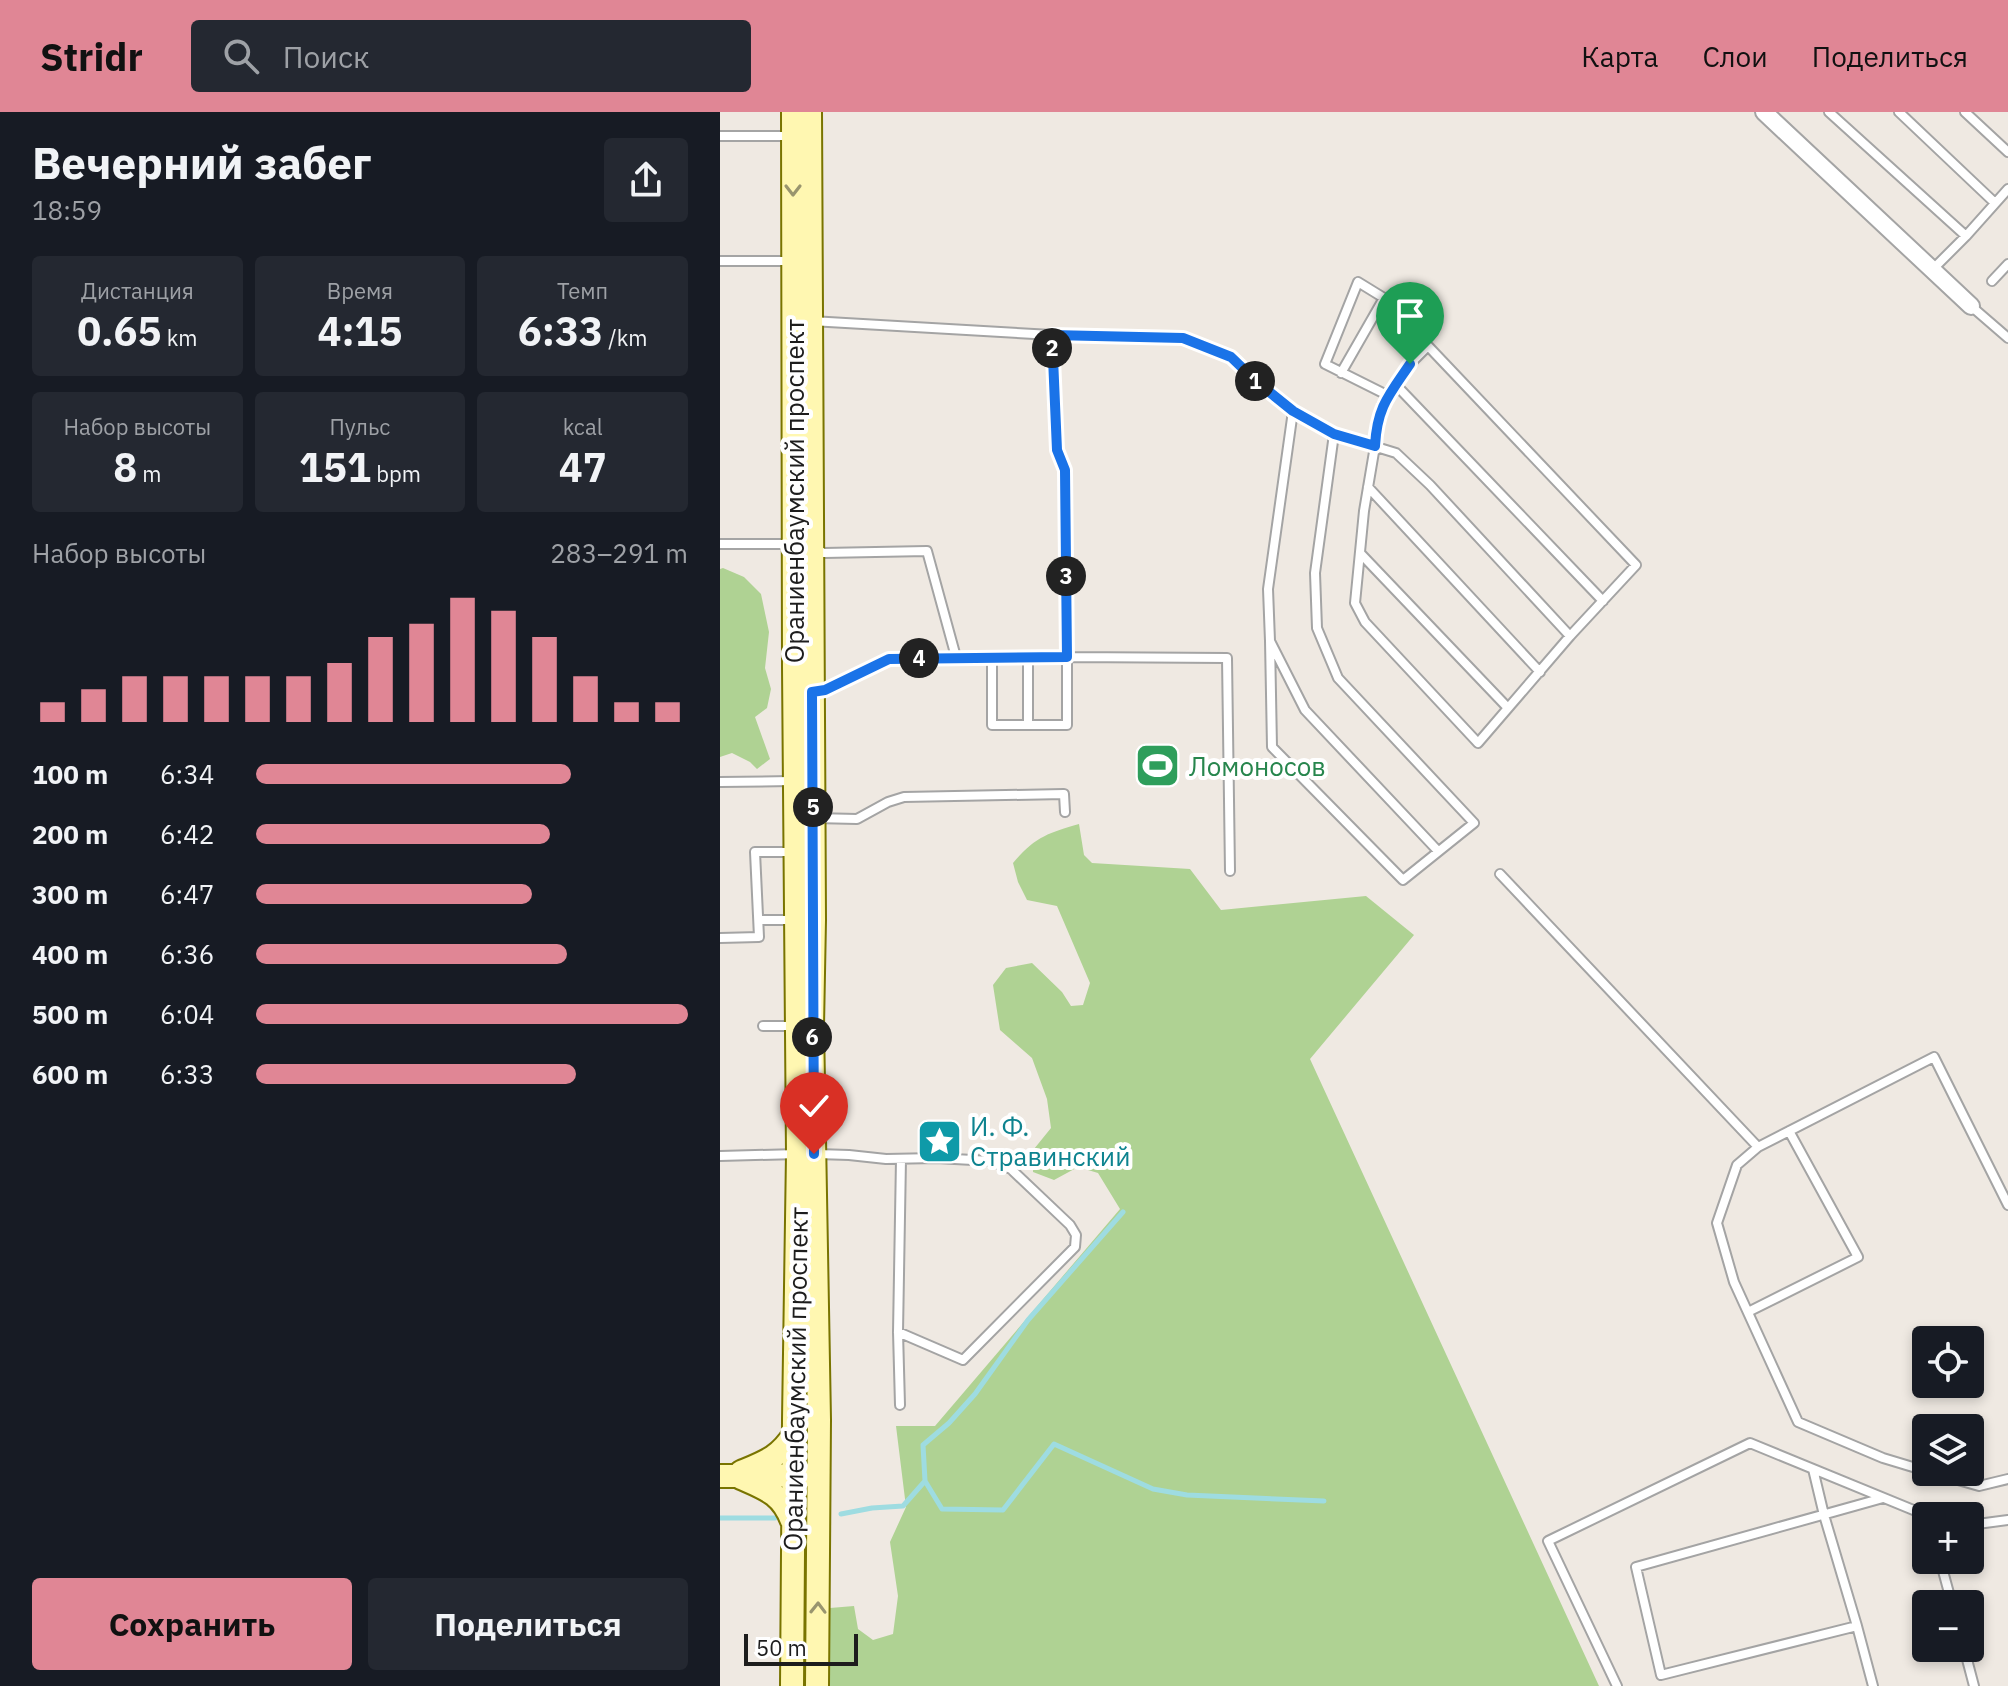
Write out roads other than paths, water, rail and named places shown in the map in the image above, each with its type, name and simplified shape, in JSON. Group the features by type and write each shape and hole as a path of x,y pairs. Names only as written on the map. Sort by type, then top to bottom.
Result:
{"main road":[{"name":"Ораниенбаумский проспект","path":"793,112 802,136"},
{"name":"Ораниенбаумский проспект","path":"810,112 802,136 804,693 813,818 805,920 804,1026 819,1475 817,1686"},
{"name":"Ораниенбаумский проспект","path":"804,693 796,781 797,852 805,920"},
{"name":"Ораниенбаумский проспект","path":"792,1686 794,1434 806,1154"},
{"path":"724,1476 776,1456 786,1448 794,1434"},
{"path":"724,1476 819,1475"},
{"path":"724,1476 743,1479 779,1498 786,1505 794,1526"}],"street":[{"path":"1764,112 1971,306"}],"lane":[{"path":"1829,112 1966,236"},
{"path":"1899,112 1995,203"},
{"path":"1965,112 2008,152"},
{"path":"720,136 802,136"},
{"path":"1932,270 2008,189"},
{"path":"720,261 802,261"},
{"path":"1992,281 2008,264"},
{"path":"1341,373 1384,298 1358,282 1325,364 1341,373 1389,396"},
{"path":"1971,306 2008,338"},
{"path":"802,321 1052,335 1183,338 1231,357 1293,411 1334,434 1396,453 1430,485 1570,636"},
{"path":"992,657 992,725 1067,725 1065,470 1057,450 1052,335"},
{"path":"1428,346 1636,565 1478,743 1365,622 1355,603 1376,427 1382,405 1389,396 1410,364 1428,346"},
{"path":"1396,385 1603,601"},
{"path":"1293,411 1268,589 1272,747 1403,880 1474,823 1338,678 1317,628 1315,573 1334,434"},
{"path":"1368,487 1540,672"},
{"path":"720,544 803,545 824,553 927,551 956,657"},
{"path":"1360,553 1508,708"},
{"path":"1270,641 1305,710 1438,851"},
{"path":"1028,657 1028,725"},
{"path":"804,693 825,690 889,659 1227,658 1230,871"},
{"path":"720,782 796,781"},
{"path":"813,818 857,819 904,797 1064,794 1065,812"},
{"path":"720,938 759,937 755,852 797,852"},
{"path":"1500,874 1758,1147"},
{"path":"759,920 805,920"},
{"path":"763,1026 804,1026"},
{"path":"1912,1466 1883,1458 1798,1422 1734,1282 1717,1223 1737,1165 1758,1147 1934,1057 2008,1205"},
{"path":"1748,1312 1858,1257 1789,1131"},
{"path":"720,1156 806,1154 991,1161 1011,1169 1070,1225 1076,1235 1075,1247 963,1360 898,1332"},
{"path":"900,1405 901,1159"},
{"path":"1617,1686 1548,1541 1750,1443 1912,1510"},
{"path":"1813,1469 1873,1686"},
{"path":"1984,1485 2008,1479"},
{"path":"1857,1626 1661,1675 1636,1567 1883,1498"},
{"path":"1984,1523 2008,1520"},
{"path":"1968,1662 1974,1686"}],"waterway":[{"path":"1123,1212 1028,1320 975,1394 949,1423 923,1445 925,1481 942,1509 1003,1510 1054,1444 1153,1489 1187,1495 1324,1501"},
{"path":"841,1514 903,1506 925,1481"},
{"path":"720,1518 775,1518"}],"place":[{"name":"Ломоносов","path":"1158,766"},
{"name":"И. Ф. Стравинский","path":"939,1141"}]}
